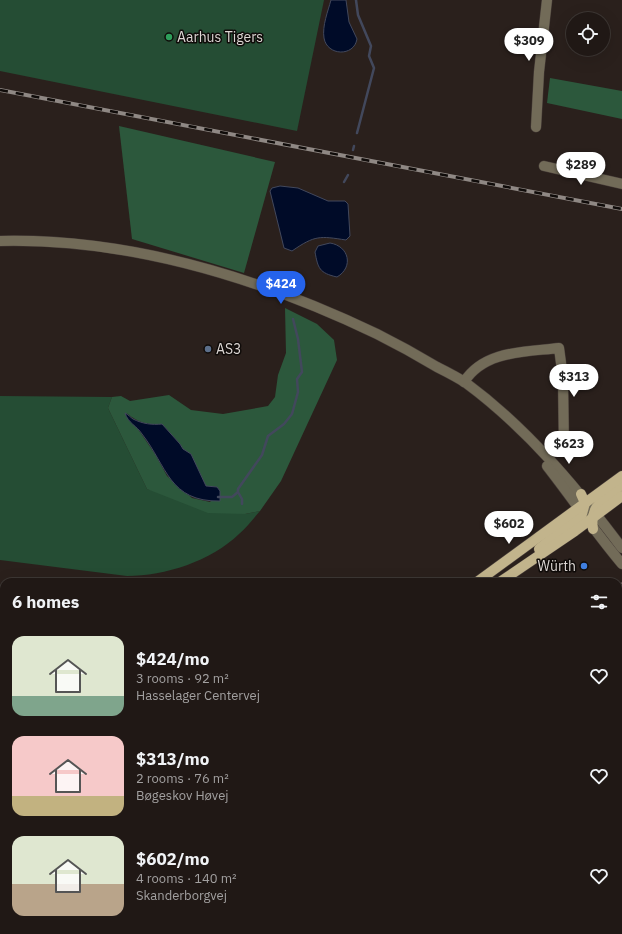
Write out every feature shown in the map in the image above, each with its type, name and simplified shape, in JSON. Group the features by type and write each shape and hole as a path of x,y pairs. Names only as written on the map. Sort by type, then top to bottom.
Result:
{"main road":[{"path":"588,511 622,476"},
{"path":"505,578 622,484"},
{"path":"483,578 588,511 622,496"}],"street":[{"path":"536,127 539,72 547,0"},
{"path":"544,166 622,184"},
{"path":"0,241 105,247 187,264 245,281 304,302 358,325 406,348 464,382 506,416 533,444 539,456 622,548"},
{"path":"464,382 476,367 499,356 559,348 563,378 564,450"},
{"path":"588,511 622,564"}],"green space":[{"path":"0,0 324,0 297,131 0,71"},
{"path":"550,78 622,91 622,119 547,103"},
{"path":"119,126 275,162 244,273 132,239"},
{"path":"285,308 317,324 334,340 337,360 281,481 260,511 245,514 208,513 147,489 108,408 112,397 121,396 130,401 169,395 191,410 223,414 268,406 275,397 278,375 286,353","holes":["127,413 144,423 163,425 183,449 191,455 206,486 217,487 220,491 210,502 192,498 167,476 155,454"]},
{"path":"0,396 112,397 108,408 147,489 245,514 260,511 239,534 228,544 215,552 187,565 157,573 127,576 0,560"}],"water":[{"path":"331,0 346,0 349,22 357,39 355,45 346,51 335,51 326,44 324,38 325,24"},
{"path":"280,186 298,188 328,201 345,201 348,204 350,236 346,240 330,238 312,239 292,251 284,248 270,191 272,188"},
{"path":"330,243 342,248 347,257 346,268 337,277 323,272 320,269 316,258 315,252 318,246"},
{"path":"125,413 140,422 162,424 183,449 191,454 206,486 217,487 220,491 220,501 203,500 180,489 171,480 140,431 128,419"}],"waterway":[{"path":"356,0 358,15 371,46 369,56 374,68 357,133"},
{"path":"353,150 354,146"},
{"path":"344,182 348,175"},
{"path":"218,497 232,497 238,492 238,489 262,455 268,436 284,424 292,414 298,392 297,379 302,372 298,339 293,319"},
{"path":"238,492 242,499 242,504"}],"railway":[{"path":"0,90 622,209"}],"place":[{"name":"Aarhus Tigers","path":"169,37"},
{"name":"AS3","path":"208,349"},
{"name":"Würth","path":"584,566"}]}
